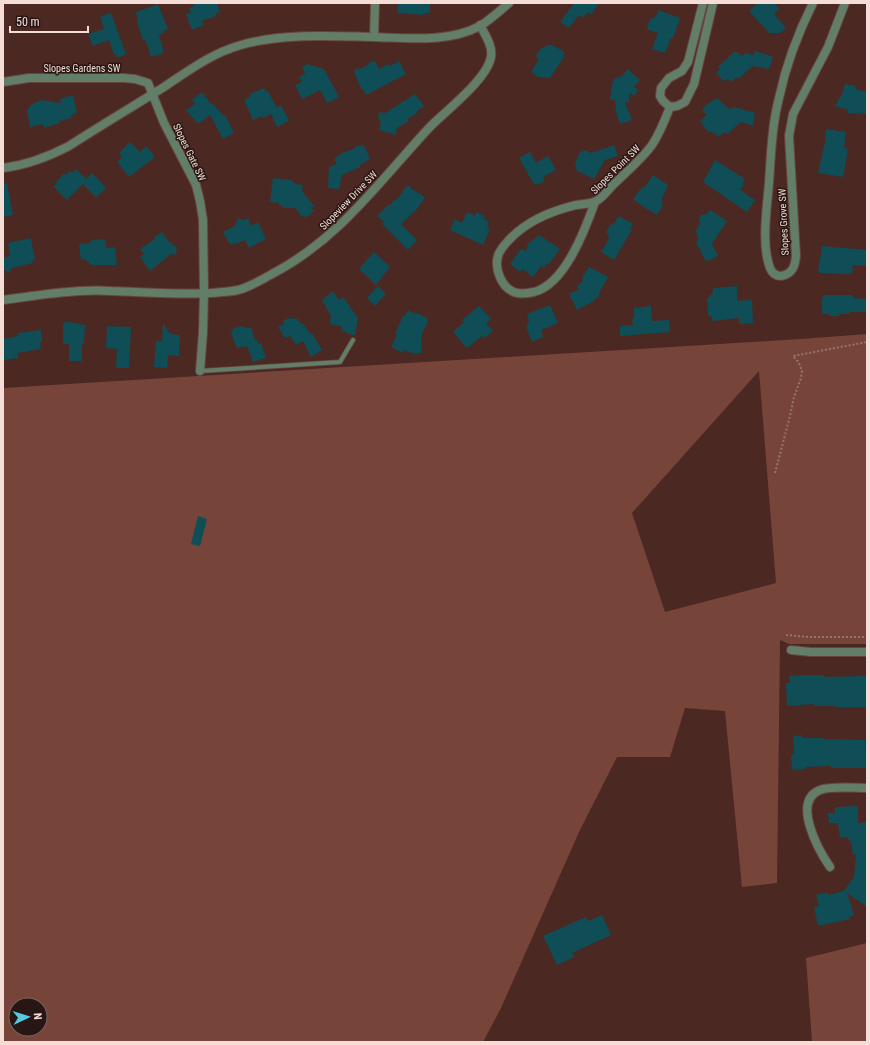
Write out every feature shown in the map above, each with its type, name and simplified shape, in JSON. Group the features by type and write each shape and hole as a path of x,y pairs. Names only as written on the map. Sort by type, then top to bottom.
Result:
{"street":[{"path":"374,37 375,3"},
{"path":"3,168 23,165 51,155 69,146 210,58 240,45 262,40 293,37 439,37 465,32 480,26 508,3"},
{"path":"703,3 688,62 682,71 669,78 661,88 660,96 670,107 677,106 684,102 694,84 713,3"},
{"name":"Slopes Grove SW","path":"813,3 804,21 786,68 778,99 774,125 766,230 766,254 770,269 778,276 784,276 791,272 795,265 796,256 789,136 790,123 793,114 828,47 845,3"},
{"name":"Slopeview Drive SW","path":"3,300 50,294 110,291 170,294 239,290 279,271 323,241 350,216 429,128 454,105 479,78 491,58 488,40 480,26"},
{"name":"Slopes Gardens SW","path":"3,82 29,78 135,79 148,83 153,94"},
{"name":"Slopes Gate SW","path":"153,94 164,123 196,185 203,220 204,293 200,370"},
{"name":"Slopes Point SW","path":"596,202 557,210 521,228 507,242 499,253 497,268 500,277 507,287 516,293 528,293 542,290 564,269 587,226 596,202 651,145 660,130 670,107"},
{"path":"790,650 811,652 867,652"},
{"path":"830,867 820,853 813,836 807,812 809,800 814,794 821,790 867,788"}],"lane":[{"path":"200,370 340,362 353,340"}],"path":[{"path":"775,473 794,397 801,378 802,370 799,363 793,356 867,342"},
{"path":"786,635 809,637 867,637"}],"shaded area":[{"path":"867,334 867,644 789,644 780,640 777,883 742,887 725,711 685,708 670,757 617,757 579,832 501,1008 483,1042 3,1042 3,388","holes":["759,371 776,583 665,612 632,513"]},
{"path":"867,943 867,1042 812,1042 806,958"}],"building":[{"path":"193,3 217,3 220,12 216,13 216,16 202,21 204,25 192,30 186,14 191,13 189,8 194,6"},
{"path":"398,3 430,3 430,13 423,13 423,15 397,13"},
{"path":"574,3 599,3 591,15 588,12 583,18 579,15 569,28 560,22"},
{"path":"758,3 774,3 779,9 774,14 786,28 780,33 769,33 749,11"},
{"path":"158,4 168,29 159,35 164,53 151,57 146,41 143,40 137,23 136,12"},
{"path":"658,10 680,18 673,38 671,38 665,53 652,49 658,33 649,30 647,27 650,19 656,17"},
{"path":"111,13 126,54 117,58 116,54 114,55 109,40 93,46 88,34 104,29 100,17"},
{"path":"548,45 552,45 565,52 564,57 550,78 538,77 531,72 539,59 536,57 537,53"},
{"path":"735,51 742,56 746,53 753,55 755,51 773,57 769,69 753,66 738,79 736,77 731,82 728,79 723,81 716,73 720,69 718,67"},
{"path":"370,61 375,61 379,69 388,64 390,66 399,61 406,74 366,95 362,90 354,72 357,68 360,69 369,64"},
{"path":"307,64 324,69 339,97 327,103 320,90 302,99 295,85 302,82 299,77 305,74 302,67"},
{"path":"628,69 640,80 634,87 638,89 635,96 629,93 629,102 625,102 632,120 620,124 616,112 615,100 610,100 612,84 615,78 622,76"},
{"path":"845,84 855,86 855,89 867,92 867,114 847,113 848,110 835,106 843,92"},
{"path":"264,88 266,92 268,91 277,108 281,105 289,121 277,127 271,114 263,118 262,116 253,120 244,100 251,96 250,94"},
{"path":"202,92 211,104 212,103 224,116 225,115 234,133 223,139 210,115 198,124 186,110 195,104 192,100"},
{"path":"415,94 424,106 417,111 417,113 407,119 409,121 397,128 396,135 379,130 381,122 378,118 379,112 385,113"},
{"path":"73,95 77,113 71,115 72,118 59,121 60,123 44,128 43,124 30,127 27,110 31,105 41,100 61,103 60,99"},
{"path":"717,98 729,109 732,107 733,109 735,107 755,113 753,126 741,122 727,134 725,132 718,137 714,132 712,133 711,131 709,133 700,121 707,115 702,110 706,105"},
{"path":"826,129 846,132 844,148 848,149 843,177 818,173 826,138"},
{"path":"130,142 140,152 146,146 155,157 129,177 117,162 122,157 119,153"},
{"path":"364,145 370,159 360,165 360,167 342,175 339,189 328,188 329,167 337,164 334,159 342,153 357,146"},
{"path":"614,145 618,156 605,160 594,179 577,171 575,163 580,152 586,150 591,153"},
{"path":"530,152 536,163 548,156 556,170 543,177 545,181 536,185 533,183 519,158"},
{"path":"715,160 745,179 742,184 744,185 740,190 755,200 747,212 703,182"},
{"path":"76,169 86,179 92,173 106,188 96,197 83,184 67,200 54,187 57,183 56,182 64,173 66,175 70,171 72,173"},
{"path":"653,175 668,185 661,200 663,201 663,205 657,215 633,199 642,187 644,188"},
{"path":"273,178 291,180 296,184 303,185 302,191 314,206 311,208 314,211 306,218 304,215 302,217 295,208 283,208 283,206 279,206 279,203 270,202"},
{"path":"7,183 13,215 3,217 3,184"},
{"path":"408,185 425,198 417,209 401,224 417,240 408,250 382,224 384,222 377,216 398,198"},
{"path":"710,210 727,221 712,244 718,256 706,262 696,242 698,240 696,230 700,224 699,219 701,215 707,214"},
{"path":"467,212 475,216 476,212 485,216 484,219 489,222 487,228 490,229 483,245 450,230 455,219 462,223"},
{"path":"619,216 633,224 630,229 632,230 614,260 601,252 609,239 609,235 606,232"},
{"path":"238,218 243,220 248,218 251,226 258,222 266,239 249,248 245,240 233,245 229,243 223,232 235,226"},
{"path":"162,232 173,246 177,247 176,255 171,254 150,271 140,257 144,254 140,249 155,239 154,237"},
{"path":"539,235 560,249 549,264 547,263 544,268 541,266 533,277 522,269 520,272 510,264 521,249 526,251 528,244"},
{"path":"31,238 35,260 32,261 33,263 12,268 9,273 3,269 3,258 10,256 8,243"},
{"path":"105,239 106,248 115,247 117,265 91,265 85,259 81,260 79,244 90,243 92,240"},
{"path":"822,246 867,250 867,266 853,265 852,274 820,273 818,272"},
{"path":"374,252 390,267 376,285 359,269"},
{"path":"589,267 608,277 599,293 599,297 577,310 569,294 579,289 577,286 583,281 582,278"},
{"path":"378,286 386,294 375,306 367,298"},
{"path":"737,286 737,301 752,300 753,323 739,324 739,318 712,321 712,317 708,315 707,299 713,292 713,288"},
{"path":"333,291 339,300 343,297 358,318 355,335 347,334 347,332 341,331 342,326 332,325 330,322 331,316 322,300"},
{"path":"824,295 853,295 853,298 867,299 867,312 850,312 850,314 839,314 839,316 822,314 822,299"},
{"path":"550,305 558,323 541,330 543,337 532,342 526,327 528,326 527,323 529,322 527,314"},
{"path":"479,306 491,319 486,323 493,331 484,338 482,336 467,348 453,332 464,322 462,320"},
{"path":"651,306 652,321 669,320 670,332 620,336 620,326 633,325 632,319 634,319 634,308"},
{"path":"408,310 428,318 421,336 422,353 411,353 404,350 403,353 391,347 397,335 395,334 403,316 405,316"},
{"path":"289,318 298,319 301,324 303,323 310,334 312,333 322,350 311,357 303,341 296,345 290,336 285,338 278,327 284,324 283,321"},
{"path":"64,322 85,325 84,344 82,344 82,361 69,361 69,344 63,344"},
{"path":"163,323 170,334 180,335 179,356 168,355 167,368 154,367 156,341 162,342"},
{"path":"107,326 131,327 129,368 116,368 117,349 106,348"},
{"path":"240,326 248,328 251,327 255,340 257,340 258,344 261,343 266,358 253,362 247,346 237,348 231,333 234,328"},
{"path":"41,330 41,349 17,353 18,358 4,360 3,339 18,336 18,333"},
{"path":"198,516 207,519 200,546 191,544"},
{"path":"824,675 824,677 867,676 867,707 814,706 814,704 787,706 786,683 790,683 789,676"},
{"path":"802,735 802,738 865,740 866,768 831,768 831,766 806,767 806,769 792,770 791,755 794,754 793,739 794,736"},
{"path":"858,806 858,823 867,822 867,907 847,893 854,915 849,917 850,919 818,926 814,907 819,906 816,895 828,892 828,895 844,891 854,877 856,854 853,855 851,841 849,841 848,837 840,838 838,823 829,823 828,813 835,813 835,807"},
{"path":"602,915 611,935 572,953 574,957 557,965 543,936 586,917 588,921"}]}
